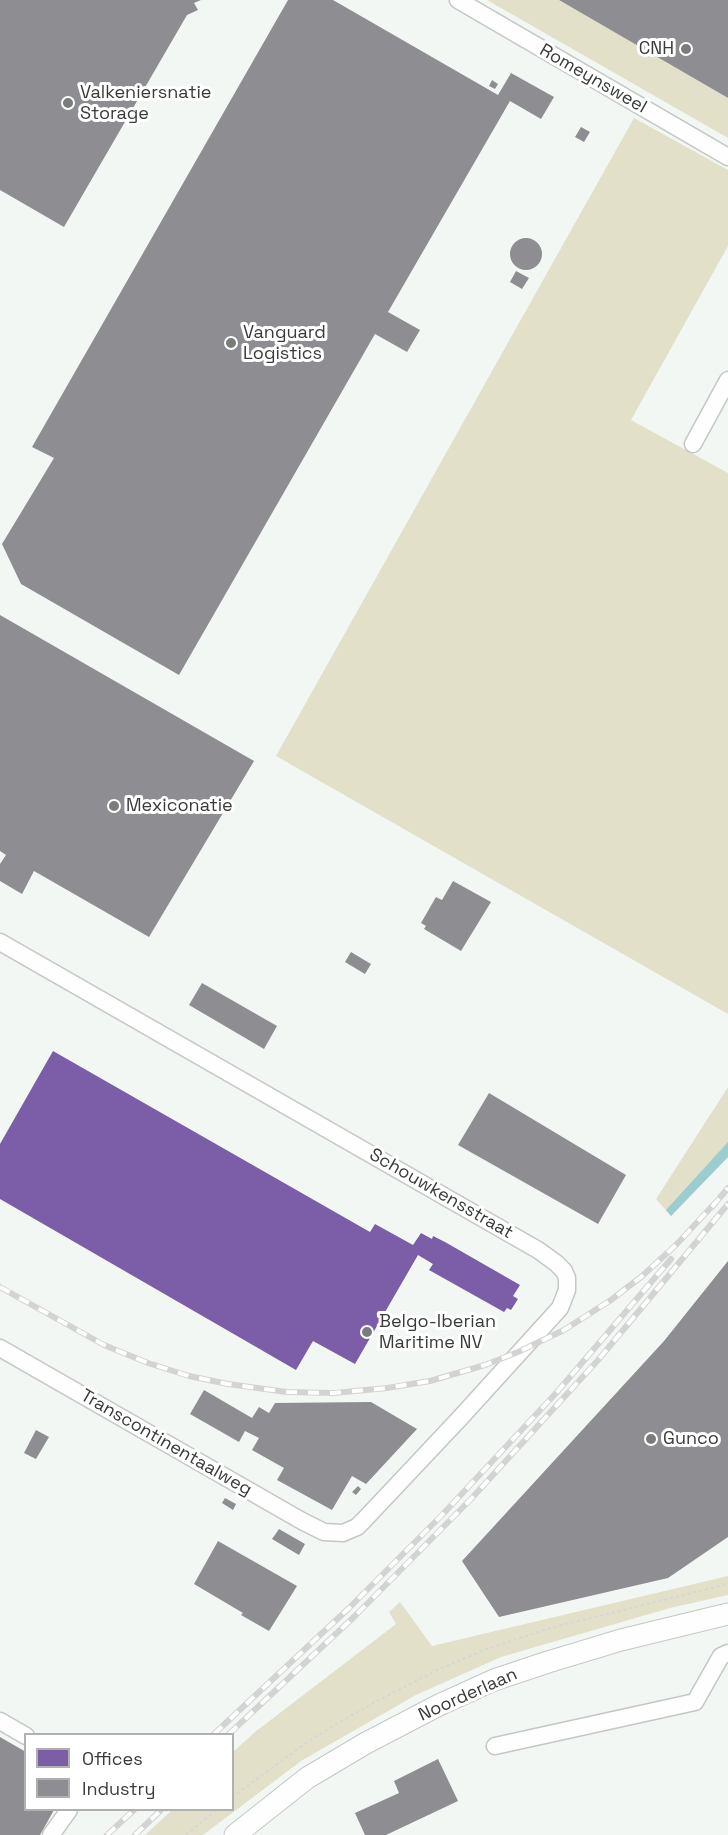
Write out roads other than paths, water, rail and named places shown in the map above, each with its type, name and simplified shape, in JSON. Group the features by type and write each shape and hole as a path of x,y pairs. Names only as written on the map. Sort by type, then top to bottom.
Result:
{"main road":[{"name":"Noorderlaan","path":"235,1835 307,1778 366,1743 494,1680 621,1640 728,1614"}],"street":[{"name":"Romeynsweel","path":"458,0 728,157"},
{"path":"693,444 728,380"},
{"name":"Schouwkensstraat","path":"0,942 538,1250 564,1271 567,1278 567,1290 560,1308 357,1527 349,1531 334,1533"},
{"name":"Transcontinentaalweg","path":"0,1348 302,1521 324,1532 334,1533"},
{"path":"495,1746 695,1702 721,1656 728,1653"},
{"path":"0,1721 24,1735"},
{"path":"51,1835 68,1811"}],"water":[{"path":"728,1142 728,1157 671,1216 666,1210"}],"railway":[{"path":"712,1207 728,1188"},
{"path":"0,1287 104,1345 148,1363 189,1376 287,1392 334,1393 387,1388 430,1381 485,1365 564,1330 611,1300 641,1277 676,1245 716,1202"},
{"path":"230,1733 356,1615 471,1499 599,1359 728,1204"},
{"path":"215,1733 349,1608 443,1514 557,1392 671,1259"},
{"path":"107,1835 133,1811"},
{"path":"135,1835 160,1811"}],"place":[{"name":"CNH","path":"686,49"},
{"name":"Valkeniersnatie Storage","path":"68,103"},
{"name":"Vanguard Logistics","path":"231,343"},
{"name":"Mexiconatie","path":"114,806"},
{"name":"Belgo-Iberian Maritime NV","path":"367,1332"},
{"name":"Gunco","path":"651,1439"}]}
